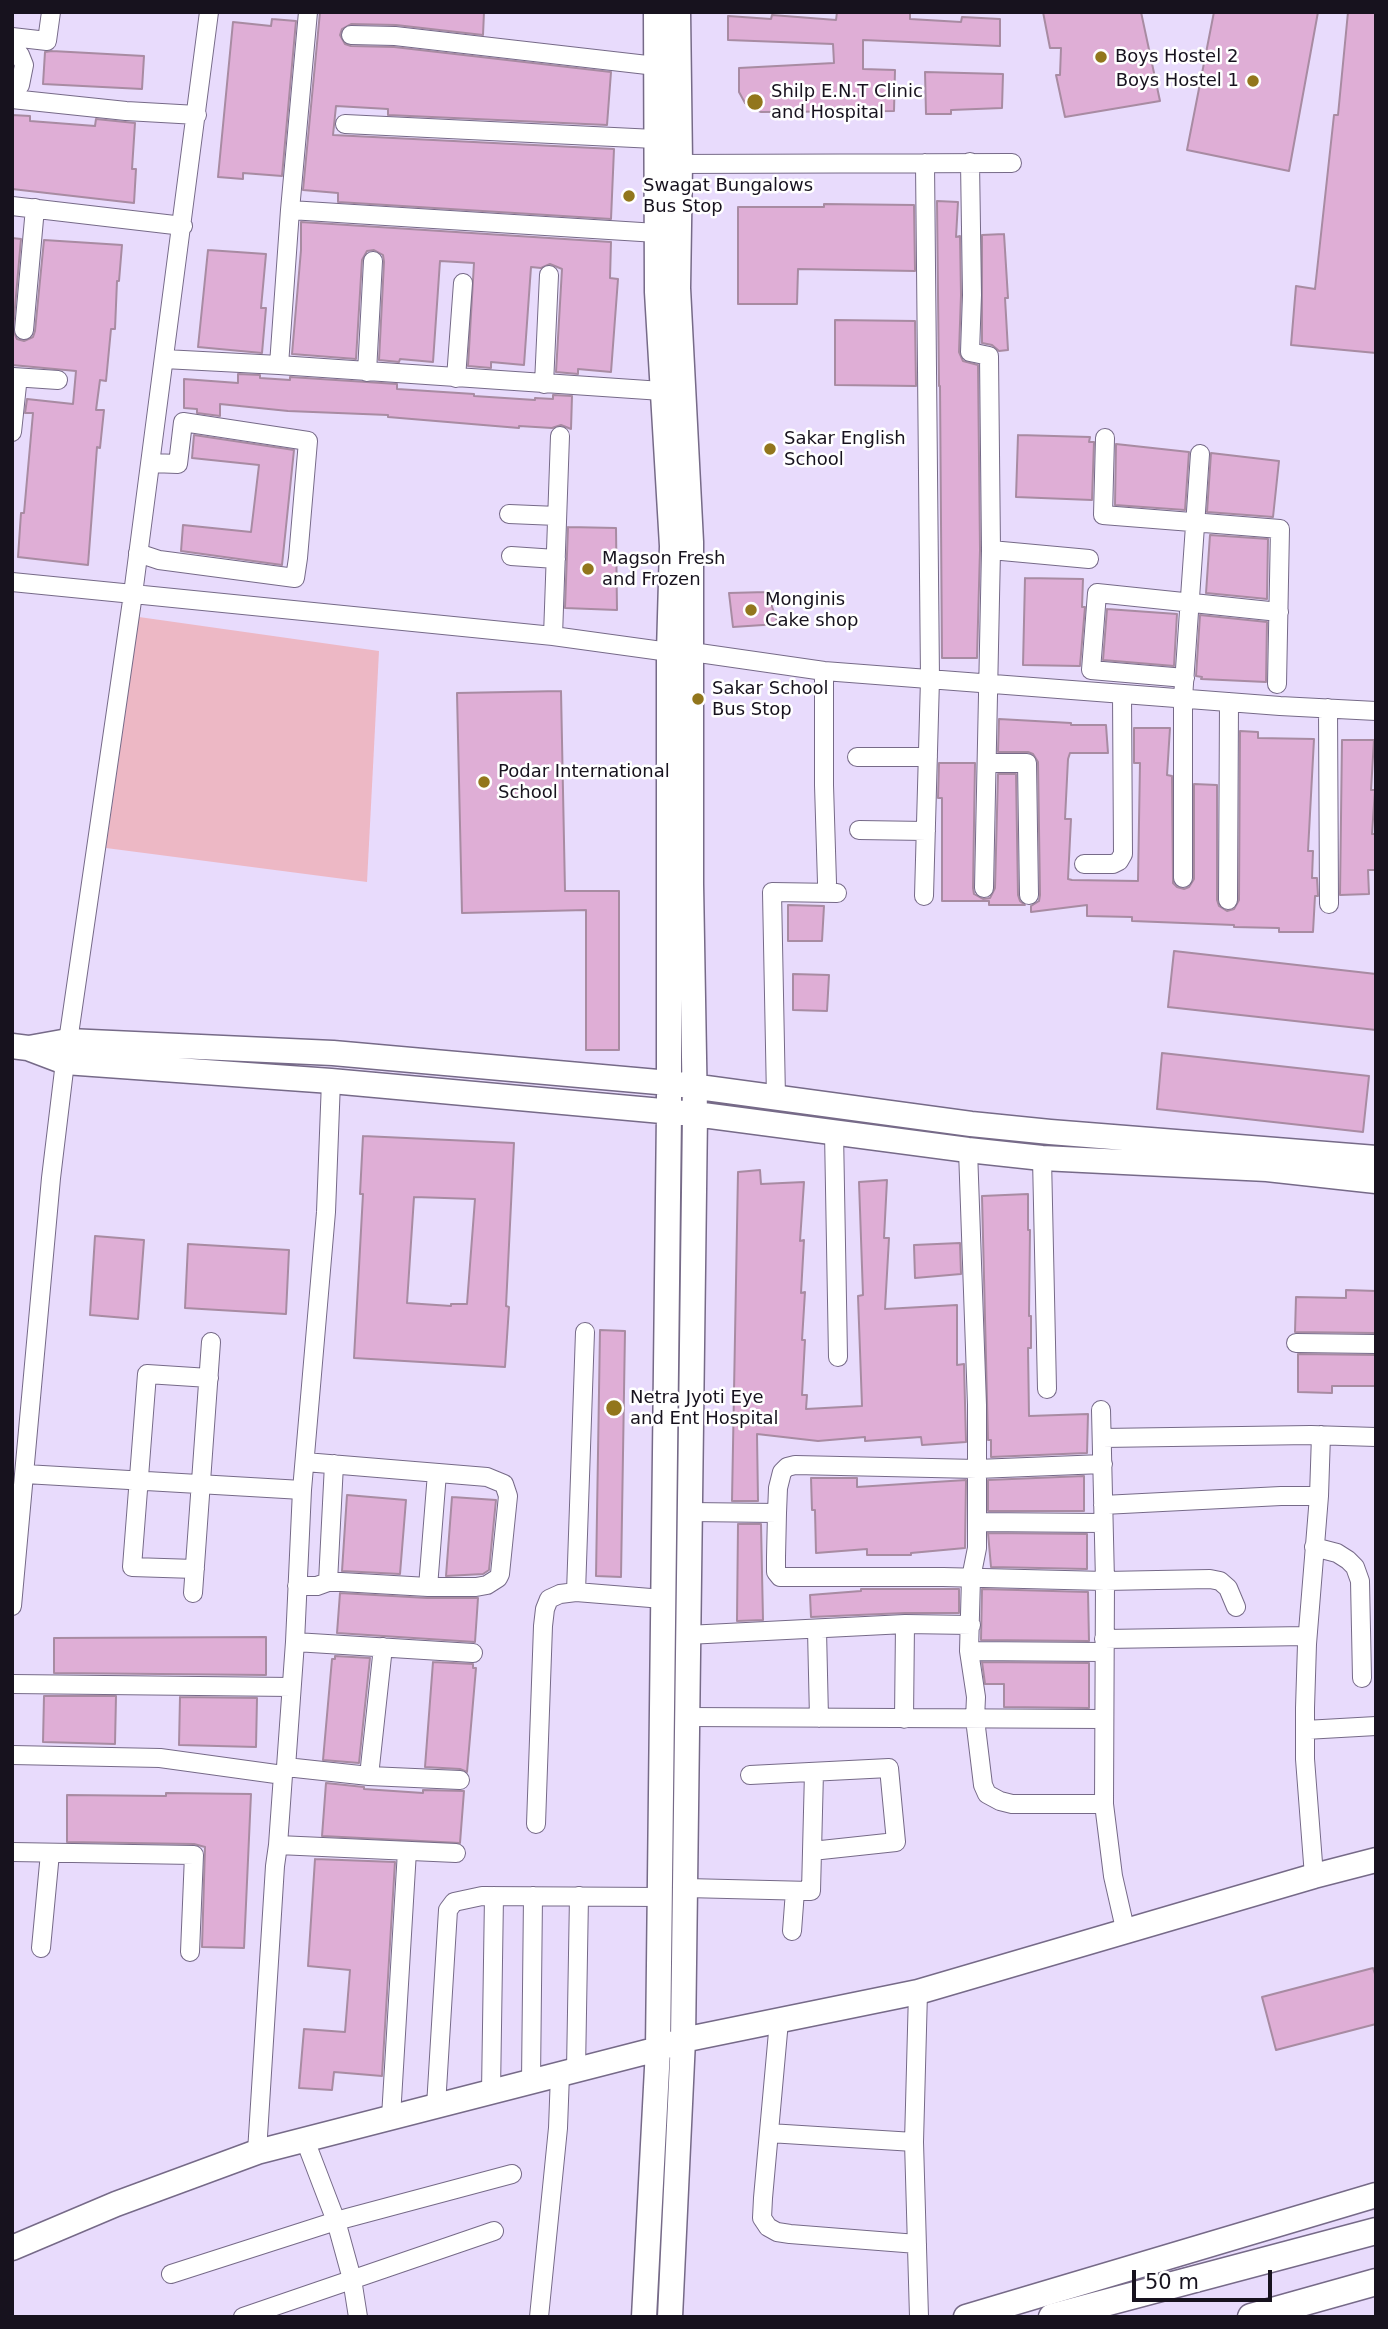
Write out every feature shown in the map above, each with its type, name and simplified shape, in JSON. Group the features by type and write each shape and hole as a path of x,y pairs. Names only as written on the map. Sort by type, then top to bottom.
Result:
{"main road":[{"path":"1052,2317 1376,2231"},
{"path":"1251,2317 1376,2282"}],"street":[{"path":"12,37 47,41 51,12"},
{"path":"12,1606 51,1178 66,1051 133,594 209,12"},
{"path":"279,365 308,12"},
{"path":"656,12 655,139 669,164 677,288 672,546 681,652 691,884 695,1114 683,2040 670,2317"},
{"path":"673,390 657,233 669,164 678,12"},
{"path":"351,34 395,36 656,66"},
{"path":"12,45 24,65 20,85 12,97 127,111 197,115"},
{"path":"345,124 655,139"},
{"path":"970,162 970,352 989,356 991,550 984,888"},
{"path":"924,896 930,679 925,163"},
{"path":"669,164 1012,163"},
{"path":"12,206 183,226"},
{"path":"24,330 35,208"},
{"path":"290,210 657,233"},
{"path":"367,372 373,261"},
{"path":"544,384 549,275"},
{"path":"456,378 463,283"},
{"path":"164,359 673,390"},
{"path":"13,377 58,380"},
{"path":"12,432 18,384 13,377"},
{"path":"138,553 159,560 295,578 298,558 308,441 183,422 178,464 151,463"},
{"path":"554,636 560,436"},
{"path":"1105,438 1104,515 1280,529 1278,684"},
{"path":"1183,878 1183,698 1200,454"},
{"path":"509,514 558,516"},
{"path":"991,550 1089,559"},
{"path":"511,556 556,559"},
{"path":"12,582 554,636 824,671 1376,711"},
{"path":"1185,678 1091,670 1097,593 1279,612"},
{"path":"644,2317 658,2049 669,1083 681,652"},
{"path":"776,1098 772,892 832,888 824,785 824,671"},
{"path":"1084,864 1113,864 1119,861 1123,854 1122,694"},
{"path":"1228,900 1229,702"},
{"path":"1328,708 1329,904"},
{"path":"857,757 928,757"},
{"path":"987,763 1027,763 1028,895"},
{"path":"859,830 926,831"},
{"path":"20,1047 331,1081 695,1114 1042,1158 1267,1169 1376,1181"},
{"path":"66,1051 333,1053 669,1083 997,1127 1376,1158"},
{"path":"257,2152 275,1866 295,1642 302,1490 326,1212 331,1081"},
{"path":"834,1132 838,1357"},
{"path":"968,1150 977,1405 977,1522 971,1578 970,1651 983,1785 987,1794 1012,1804 1104,1804"},
{"path":"1042,1158 1047,1389"},
{"path":"576,1592 585,1332"},
{"path":"193,1593 211,1342"},
{"path":"1296,1343 1376,1344"},
{"path":"195,1569 132,1567 147,1374 209,1377"},
{"path":"1101,1410 1105,1581 1104,1804 1113,1876 1126,1933"},
{"path":"1102,1438 1321,1435 1376,1437"},
{"path":"1314,1876 1305,1730 1307,1636 1321,1435"},
{"path":"297,1586 317,1586 328,1582 428,1587 487,1585 498,1578 502,1564 508,1496 504,1484 497,1479 305,1462"},
{"path":"328,1582 334,1464"},
{"path":"1102,1464 977,1469 787,1467 779,1479 776,1572 780,1577 1105,1581 1210,1579 1220,1581 1228,1588 1236,1607"},
{"path":"428,1587 437,1473"},
{"path":"25,1474 302,1490"},
{"path":"977,1522 1318,1496"},
{"path":"690,1512 777,1513"},
{"path":"1314,1547 1337,1553 1355,1567 1360,1581 1362,1678"},
{"path":"536,1824 545,1609 549,1599 576,1592 663,1599"},
{"path":"687,1635 905,1624 971,1625"},
{"path":"904,1719 905,1624"},
{"path":"817,1630 819,1718"},
{"path":"970,1651 1307,1636"},
{"path":"295,1642 473,1653"},
{"path":"369,1776 383,1647"},
{"path":"12,1684 290,1687"},
{"path":"687,1717 1104,1719"},
{"path":"1305,1730 1376,1726"},
{"path":"12,1755 160,1758 284,1771 460,1780"},
{"path":"750,1774 889,1768 896,1842 813,1851"},
{"path":"686,1888 811,1891 814,1772"},
{"path":"278,1845 456,1853"},
{"path":"391,2118 407,1851"},
{"path":"12,1852 194,1856 190,1952"},
{"path":"41,1948 50,1853"},
{"path":"12,2248 116,2204 257,2152 658,2049 683,2040 918,1993 1314,1876 1375,1863"},
{"path":"792,1931 795,1891"},
{"path":"436,2106 448,1910 454,1902 494,1896 660,1896"},
{"path":"491,2092 494,1896"},
{"path":"531,2081 533,1896"},
{"path":"539,2317 558,2128 568,2072 579,1896"},
{"path":"918,1993 914,2142 919,2317"},
{"path":"779,2021 762,2218 768,2227 777,2232 917,2244"},
{"path":"769,2133 914,2142"},
{"path":"305,2140 336,2221 352,2279 358,2317"},
{"path":"171,2274 336,2221 512,2174"},
{"path":"967,2317 1376,2195"},
{"path":"243,2317 494,2231"}],"shaded area":[{"path":"139,617 379,651 367,882 106,848"}],"building":[{"path":"320,12 484,12 483,35 396,25 351,24 342,29 340,35 345,44 351,46 394,47 611,72 607,125 388,115 388,109 336,106 333,135 614,149 611,219 338,202 338,193 303,190"},
{"path":"837,12 910,12 910,19 961,22 962,17 1000,19 1000,46 863,40 863,69 895,70 894,111 761,112 745,103 739,92 739,68 834,63 833,44 728,40 728,16 771,19 772,15 836,20"},
{"name":"Boys Hostel 2","path":"1043,12 1141,12 1160,101 1065,117 1056,75 1060,75 1061,48 1050,48"},
{"name":"Boys Hostel 1","path":"1214,12 1318,12 1289,171 1187,150"},
{"path":"1348,12 1376,12 1376,353 1291,345 1296,286 1315,289 1334,115 1338,115"},
{"path":"272,19 296,21 282,176 243,173 243,179 218,177 233,22 271,26"},
{"path":"45,52 144,56 142,89 43,84"},
{"path":"925,72 1003,74 1002,108 926,114"},
{"path":"12,115 30,116 30,121 95,126 96,119 135,123 132,169 136,169 134,203 12,189"},
{"path":"937,201 958,202 956,237 960,236 961,295 959,352 963,361 978,365 980,550 977,658 942,658"},
{"path":"824,204 914,205 915,271 798,269 797,304 738,304 738,207 824,207"},
{"path":"301,222 611,242 610,278 618,279 611,372 578,369 578,374 556,372 562,269 550,264 541,268 531,267 524,365 491,362 491,368 468,366 474,263 440,261 433,362 379,360 384,262 383,255 374,250 367,251 362,260 356,359 292,354"},
{"path":"1004,234 1008,350 999,351 992,345 982,343 982,235"},
{"path":"12,238 21,239 13,330 17,339 24,341 33,337 35,331 44,240 122,245 115,329 111,329 106,381 100,380 96,410 104,410 100,448 97,447 88,565 18,557 33,413 25,413 27,399 73,404 76,371 12,365"},
{"path":"208,250 266,254 261,308 266,308 262,353 198,347"},
{"path":"835,320 915,321 916,386 835,385"},
{"path":"238,374 290,380 290,377 397,384 397,389 474,396 535,400 553,399 553,395 572,396 571,429 561,425 552,428 519,428 388,415 288,411 220,404 220,416 184,408 184,379 238,383"},
{"path":"194,435 294,450 282,565 181,551 183,525 251,532 259,465 192,458"},
{"path":"1018,435 1090,437 1089,442 1094,442 1092,500 1016,497"},
{"path":"1116,444 1189,452 1185,510 1115,505"},
{"path":"1211,453 1279,461 1273,517 1207,512"},
{"path":"568,527 616,528 617,610 565,608"},
{"path":"1210,535 1268,539 1267,599 1206,593"},
{"path":"1025,578 1083,579 1082,607 1085,607 1080,666 1023,665"},
{"path":"767,592 778,624 733,627 729,593"},
{"path":"1107,609 1177,614 1174,666 1103,660"},
{"path":"1200,615 1267,622 1266,682 1201,679 1202,677 1196,676"},
{"path":"561,691 565,891 619,891 619,1050 586,1050 586,910 462,913 457,693"},
{"path":"999,719 1106,725 1108,753 1070,753 1068,759 1065,819 1071,819 1068,879 1072,880 1138,881 1140,763 1134,763 1134,728 1170,728 1167,775 1172,776 1173,883 1184,889 1189,887 1194,879 1194,784 1217,785 1217,900 1219,906 1227,911 1234,909 1239,900 1240,731 1258,732 1258,738 1314,739 1308,851 1313,851 1312,878 1317,878 1318,896 1315,896 1313,932 1279,932 1279,928 1132,921 1132,917 1087,916 1087,905 1031,912 1031,906 1039,901 1040,895 1038,762 1033,754 1028,752 998,752"},
{"path":"1342,740 1374,740 1371,790 1375,790 1372,834 1376,834 1376,861 1375,870 1368,870 1369,894 1340,895"},
{"path":"939,763 975,763 973,888 974,894 983,899 990,898 995,888 998,774 1016,774 1018,895 1025,905 989,905 989,901 942,901 942,798 938,798"},
{"path":"788,905 824,906 822,941 788,941"},
{"path":"1174,951 1376,974 1376,1030 1168,1007"},
{"path":"793,974 829,975 827,1011 793,1010"},
{"path":"1162,1053 1369,1076 1363,1132 1157,1109"},
{"path":"363,1136 514,1143 505,1367 354,1358 363,1194 360,1194","holes":["414,1197 475,1199 467,1304 451,1306 407,1303"]},
{"path":"760,1170 761,1184 804,1182 800,1241 804,1240 801,1293 805,1292 802,1395 807,1395 806,1409 862,1406 858,1296 863,1295 859,1182 887,1180 884,1238 889,1238 885,1309 957,1305 957,1365 964,1364 966,1442 922,1445 921,1437 865,1441 865,1437 818,1441 757,1434 758,1501 732,1501 738,1172"},
{"path":"1028,1194 1031,1316 1031,1348 1028,1348 1029,1416 1088,1414 1087,1453 991,1457 991,1440 988,1440 982,1196"},
{"path":"95,1236 144,1240 138,1319 90,1315"},
{"path":"960,1243 961,1274 915,1278 914,1245"},
{"path":"188,1244 289,1250 286,1314 185,1308"},
{"path":"1346,1290 1376,1291 1376,1333 1295,1332 1296,1297 1346,1298"},
{"path":"600,1330 625,1331 621,1577 596,1576"},
{"path":"1298,1354 1376,1355 1376,1386 1332,1386 1332,1393 1298,1392"},
{"path":"1084,1476 1084,1511 988,1511 988,1480"},
{"path":"811,1478 857,1478 857,1487 966,1480 965,1548 911,1555 867,1555 867,1549 816,1553"},
{"path":"347,1495 406,1500 400,1574 342,1571"},
{"path":"452,1497 496,1500 489,1570 483,1574 446,1576"},
{"path":"738,1524 761,1524 763,1620 737,1621"},
{"path":"988,1533 1087,1534 1087,1569 991,1567"},
{"path":"861,1589 959,1589 959,1613 811,1617 810,1595"},
{"path":"982,1589 1088,1592 1089,1641 981,1640"},
{"path":"340,1593 478,1598 475,1642 337,1633"},
{"path":"266,1637 266,1675 54,1673 54,1638"},
{"path":"335,1656 370,1658 359,1763 323,1760 332,1659 335,1659"},
{"path":"433,1662 473,1664 473,1668 476,1668 467,1772 460,1769 425,1767"},
{"path":"982,1662 1089,1663 1089,1708 1004,1707 1004,1684 985,1684"},
{"path":"44,1696 116,1696 115,1744 43,1742"},
{"path":"180,1697 257,1698 256,1747 179,1745"},
{"path":"326,1783 423,1793 423,1790 464,1791 460,1843 322,1836"},
{"path":"166,1793 251,1794 244,1948 202,1947 205,1847 194,1844 67,1842 67,1795 166,1796"},
{"path":"315,1859 395,1862 382,2076 334,2072 332,2090 299,2088 304,2029 345,2032 350,1970 308,1966"},
{"path":"1373,1968 1376,1977 1376,2024 1276,2050 1262,1997"}],"place":[{"name":"Boys Hostel 2","path":"1101,57"},
{"name":"Boys Hostel 1","path":"1253,81"},
{"name":"Shilp E.N.T Clinic and Hospital","path":"755,102"},
{"name":"Swagat Bungalows Bus Stop","path":"629,196"},
{"name":"Sakar English School","path":"770,449"},
{"name":"Magson Fresh and Frozen","path":"588,569"},
{"name":"Monginis Cake shop","path":"751,610"},
{"name":"Sakar School Bus Stop","path":"698,699"},
{"name":"Podar International School","path":"484,782"},
{"name":"Netra Jyoti Eye and Ent Hospital","path":"614,1408"}]}
